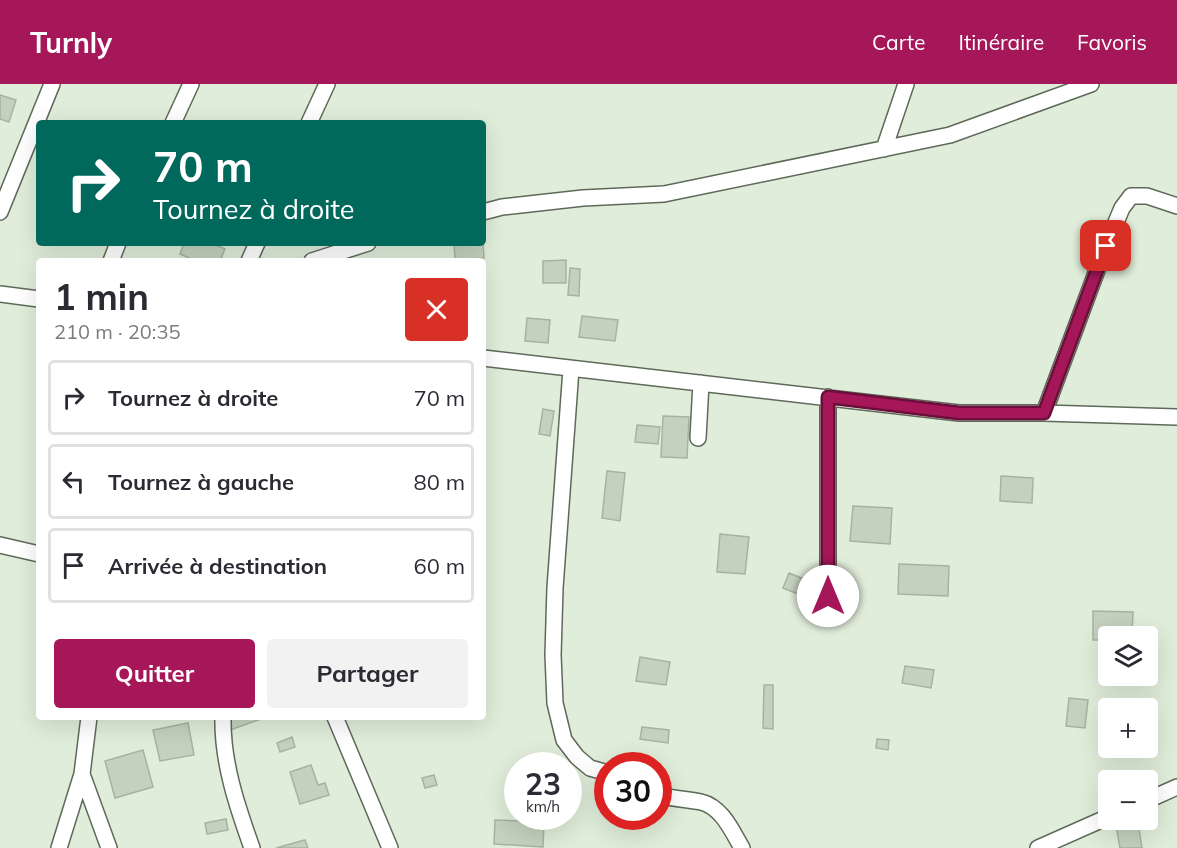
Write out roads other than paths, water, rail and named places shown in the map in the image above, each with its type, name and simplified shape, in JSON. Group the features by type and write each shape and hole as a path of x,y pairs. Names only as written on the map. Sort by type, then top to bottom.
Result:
{"street":[{"path":"37,120 52,84"},
{"path":"173,120 191,84"},
{"path":"310,120 327,84"},
{"path":"884,149 906,84"},
{"path":"486,211 502,207 583,198 664,194 884,149 950,135 1091,84"},
{"path":"0,212 36,123"},
{"path":"1044,413 1101,257 1122,207 1131,196 1147,196 1177,206"},
{"path":"321,258 359,246"},
{"path":"0,294 36,299"},
{"path":"486,358 959,413 1177,417"},
{"path":"571,369 555,588 553,655 555,703 564,740 577,757 594,769"},
{"path":"698,438 701,383"},
{"path":"828,397 828,596"},
{"path":"0,544 36,553"},
{"path":"59,848 82,774 89,720"},
{"path":"223,720 224,751 236,802 252,848"},
{"path":"336,720 390,848"},
{"path":"82,774 109,848"},
{"path":"1158,796 1177,787"},
{"path":"672,799 703,803 718,811 742,848"},
{"path":"1038,848 1098,821"}]}
